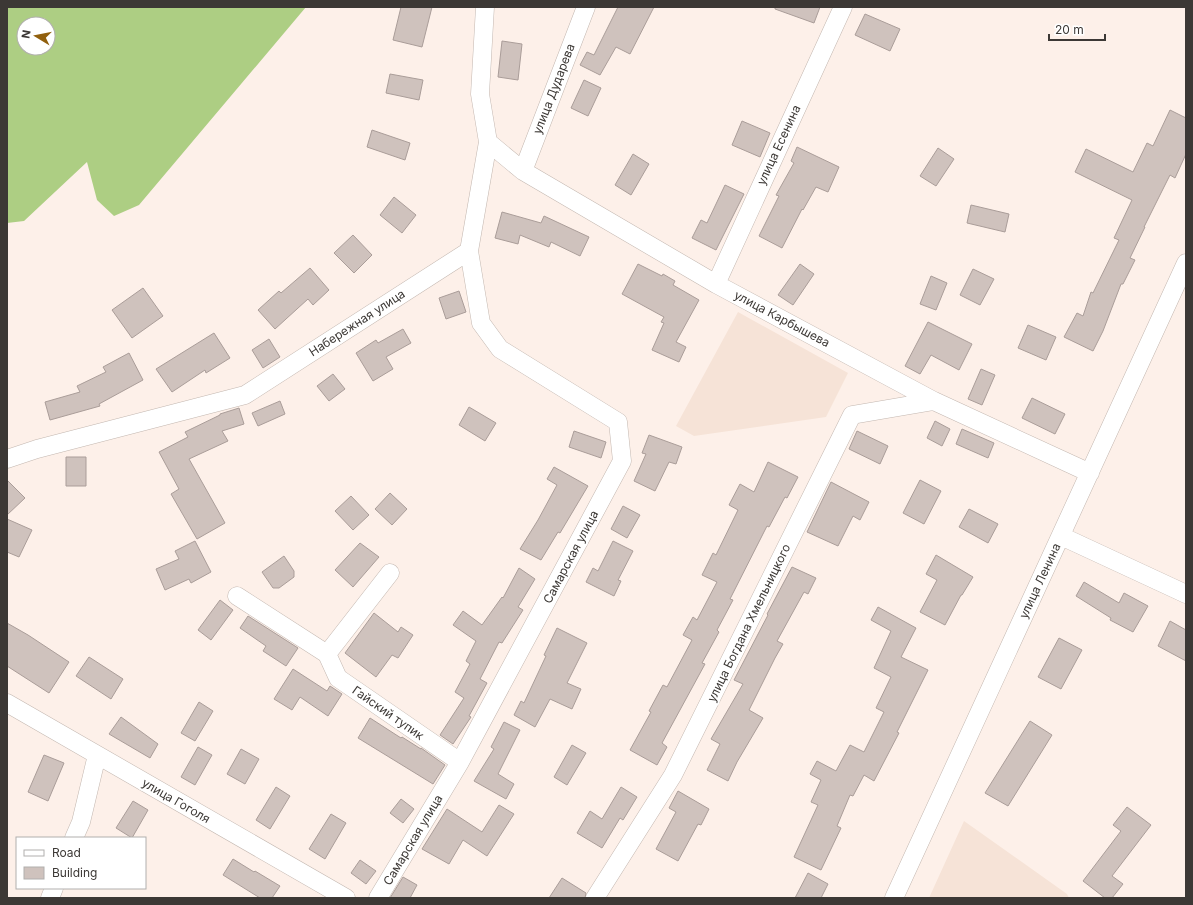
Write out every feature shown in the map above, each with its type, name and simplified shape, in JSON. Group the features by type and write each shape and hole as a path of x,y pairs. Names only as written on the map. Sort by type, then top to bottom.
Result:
{"street":[{"path":"469,251 488,142 480,94 485,7"},
{"name":"улица Дударева","path":"523,171 586,7"},
{"name":"улица Есенина","path":"716,284 843,7"},
{"name":"улица Карбышева","path":"488,142 523,171 716,284 934,401 1090,473"},
{"name":"Набережная улица","path":"7,460 37,449 245,395 469,251"},
{"name":"Самарская улица","path":"378,898 460,762 622,461 618,422 500,349 481,324 469,251"},
{"name":"улица Ленина","path":"894,898 1186,263"},
{"name":"улица Богдана Хмельницкого","path":"595,898 673,775 852,415 934,401"},
{"path":"1061,536 1186,594"},
{"path":"236,596 327,654 390,573"},
{"name":"Гайский тупик","path":"327,654 338,678 460,762"},
{"name":"улица Гоголя","path":"7,703 346,898"},
{"path":"74,837 81,822 97,755"}],"shaded area":[{"path":"738,312 848,373 826,417 694,436 676,426"},
{"path":"964,821 1067,894 1069,898 929,898"}],"green space":[{"path":"7,7 306,7 139,205 114,216 97,200 87,162 24,221 7,223"}],"building":[{"path":"401,7 432,7 422,47 393,40"},
{"path":"618,7 654,7 630,54 616,47 600,75 580,65 587,52 594,55"},
{"path":"775,7 820,7 814,23 775,9"},
{"path":"865,14 900,29 890,51 855,35"},
{"path":"502,41 522,44 518,80 498,77"},
{"path":"390,74 423,80 419,100 386,93"},
{"path":"584,80 601,88 588,116 571,108"},
{"path":"1170,110 1186,118 1186,154 1175,178 1170,175 1144,227 1130,258 1135,260 1123,284 1121,284 1103,331 1093,351 1064,337 1077,313 1083,316 1091,292 1093,293 1119,240 1114,238 1132,200 1075,172 1086,149 1133,172 1147,143 1153,146"},
{"path":"742,121 770,133 760,157 732,145"},
{"path":"372,130 410,143 405,160 367,147"},
{"path":"797,147 839,167 828,192 816,187 803,210 802,209 782,248 759,236 779,196 776,195 794,163 791,161"},
{"path":"938,148 954,159 936,186 920,176"},
{"path":"633,154 649,164 631,195 615,185"},
{"path":"725,185 744,194 716,250 692,238 701,220 707,223"},
{"path":"394,197 416,215 402,233 380,215"},
{"path":"971,205 1009,214 1005,232 967,223"},
{"path":"502,212 541,223 544,216 589,237 580,256 551,242 549,247 520,235 518,244 495,238"},
{"path":"353,235 372,255 354,273 334,253"},
{"path":"638,264 662,276 663,274 675,281 673,285 699,300 676,342 686,347 679,362 652,350 664,323 661,322 664,317 622,294"},
{"path":"800,264 814,274 793,305 778,295"},
{"path":"310,268 329,290 313,305 308,299 275,329 258,310 279,291 281,293"},
{"path":"973,269 994,279 980,305 960,295"},
{"path":"931,276 947,283 936,310 920,304"},
{"path":"143,288 163,316 132,338 112,310"},
{"path":"459,291 466,312 446,319 439,298"},
{"path":"928,322 972,344 959,370 931,355 920,374 905,366"},
{"path":"1028,325 1056,337 1046,360 1018,348"},
{"path":"403,329 411,343 386,357 393,369 373,381 356,353 376,340 378,343"},
{"path":"214,333 230,358 206,373 205,370 172,392 156,369"},
{"path":"269,339 280,357 263,368 252,350"},
{"path":"129,353 143,380 99,404 100,406 50,420 45,402 80,392 77,386 106,372 103,367"},
{"path":"981,369 995,375 982,405 968,399"},
{"path":"333,374 345,389 329,401 317,386"},
{"path":"1032,398 1065,414 1055,434 1022,418"},
{"path":"280,401 285,414 258,426 252,413"},
{"path":"469,407 496,423 485,441 459,425"},
{"path":"239,408 244,424 222,431 228,441 189,459 225,523 197,539 171,494 179,489 159,452 188,437 185,432 220,414"},
{"path":"935,421 950,429 942,446 927,438"},
{"path":"962,429 994,443 988,458 956,444"},
{"path":"574,431 606,442 601,458 569,447"},
{"path":"857,431 888,446 880,464 849,449"},
{"path":"649,435 682,447 676,464 669,462 655,491 634,481 646,454 642,453"},
{"path":"66,457 86,457 86,486 66,486"},
{"path":"768,462 798,477 787,498 785,497 769,527 767,526 730,599 733,600 717,630 719,632 702,663 705,664 662,743 667,747 657,765 630,750 651,712 649,711 663,685 667,687 692,640 683,635 693,617 697,620 717,582 702,575 713,553 716,555 738,510 729,505 740,484 754,492"},
{"path":"554,467 588,486 560,533 558,532 541,560 520,549 557,485 547,479"},
{"path":"7,480 25,498 7,515"},
{"path":"920,480 941,491 924,524 903,513"},
{"path":"831,482 869,502 860,520 853,516 838,546 807,532"},
{"path":"390,493 407,509 392,525 375,509"},
{"path":"351,496 369,515 353,530 335,511"},
{"path":"623,506 640,515 627,538 611,529"},
{"path":"969,509 998,524 988,543 959,527"},
{"path":"7,519 32,530 19,557 7,552"},
{"path":"195,541 211,572 191,583 189,579 165,590 156,569 179,559 175,551"},
{"path":"613,541 633,551 618,580 621,581 614,596 586,582 593,568 598,571"},
{"path":"360,543 379,557 353,587 335,570"},
{"path":"936,555 973,577 961,595 945,625 920,612 937,580 926,574"},
{"path":"284,556 294,571 294,577 279,588 273,588 262,572"},
{"path":"792,567 816,578 808,594 804,592 777,641 783,644 749,710 763,718 737,762 728,781 707,770 720,744 711,739 743,684 734,680"},
{"path":"519,568 535,579 518,607 523,610 502,643 499,642 480,679 487,683 469,716 471,717 453,744 440,735 464,698 455,692 470,664 466,661 476,641 453,625 463,611 482,625 502,597 503,598"},
{"path":"1084,582 1119,603 1124,593 1148,606 1133,632 1110,620 1111,618 1076,596"},
{"path":"220,600 233,610 211,640 198,630"},
{"path":"878,607 916,628 901,657 928,670 897,732 899,733 874,781 864,775 853,796 850,795 837,826 841,828 821,870 794,857 818,805 811,802 821,780 810,774 817,761 836,771 850,745 864,752 884,712 876,708 891,677 874,668 891,631 871,620"},
{"path":"374,613 398,632 401,627 413,635 398,658 392,655 376,677 345,653"},
{"path":"248,616 298,648 286,666 263,651 266,646 240,628"},
{"path":"1170,621 1186,630 1186,661 1158,646"},
{"path":"7,623 69,662 49,693 7,666"},
{"path":"557,628 587,643 567,683 581,689 572,709 550,699 535,727 514,715 521,701 524,703 546,656 544,655"},
{"path":"1059,638 1082,650 1061,689 1038,677"},
{"path":"89,657 123,679 111,699 76,676"},
{"path":"293,669 327,691 330,686 342,694 328,716 300,697 292,710 274,699"},
{"path":"199,702 213,711 195,741 181,733"},
{"path":"121,717 158,744 150,758 109,734"},
{"path":"370,718 401,738 402,737 421,748 445,765 433,784 358,738"},
{"path":"1030,721 1052,735 1008,806 985,793"},
{"path":"504,722 520,730 498,774 514,784 506,799 474,781 494,749 491,747"},
{"path":"572,745 586,753 567,785 554,777"},
{"path":"198,747 212,755 195,785 181,777"},
{"path":"241,749 259,759 245,784 227,774"},
{"path":"44,755 64,763 48,801 28,792"},
{"path":"276,787 290,796 270,829 256,820"},
{"path":"621,787 637,797 623,820 620,818 602,848 577,833 590,811 602,819"},
{"path":"678,791 709,809 701,825 698,824 678,861 656,849 676,812 669,808"},
{"path":"401,799 414,809 403,823 390,813"},
{"path":"133,801 148,810 133,837 116,828"},
{"path":"499,805 514,814 487,856 463,840 449,864 422,849 447,809 482,832"},
{"path":"1127,807 1151,825 1112,876 1123,884 1112,898 1105,898 1083,881 1121,831 1113,825"},
{"path":"331,814 346,823 325,859 309,849"},
{"path":"233,859 280,886 272,898 260,898 223,875"},
{"path":"360,860 376,871 366,884 351,873"},
{"path":"808,873 828,884 821,898 795,898"},
{"path":"403,877 417,885 410,898 390,898"},
{"path":"562,878 586,893 585,898 549,898"}]}
